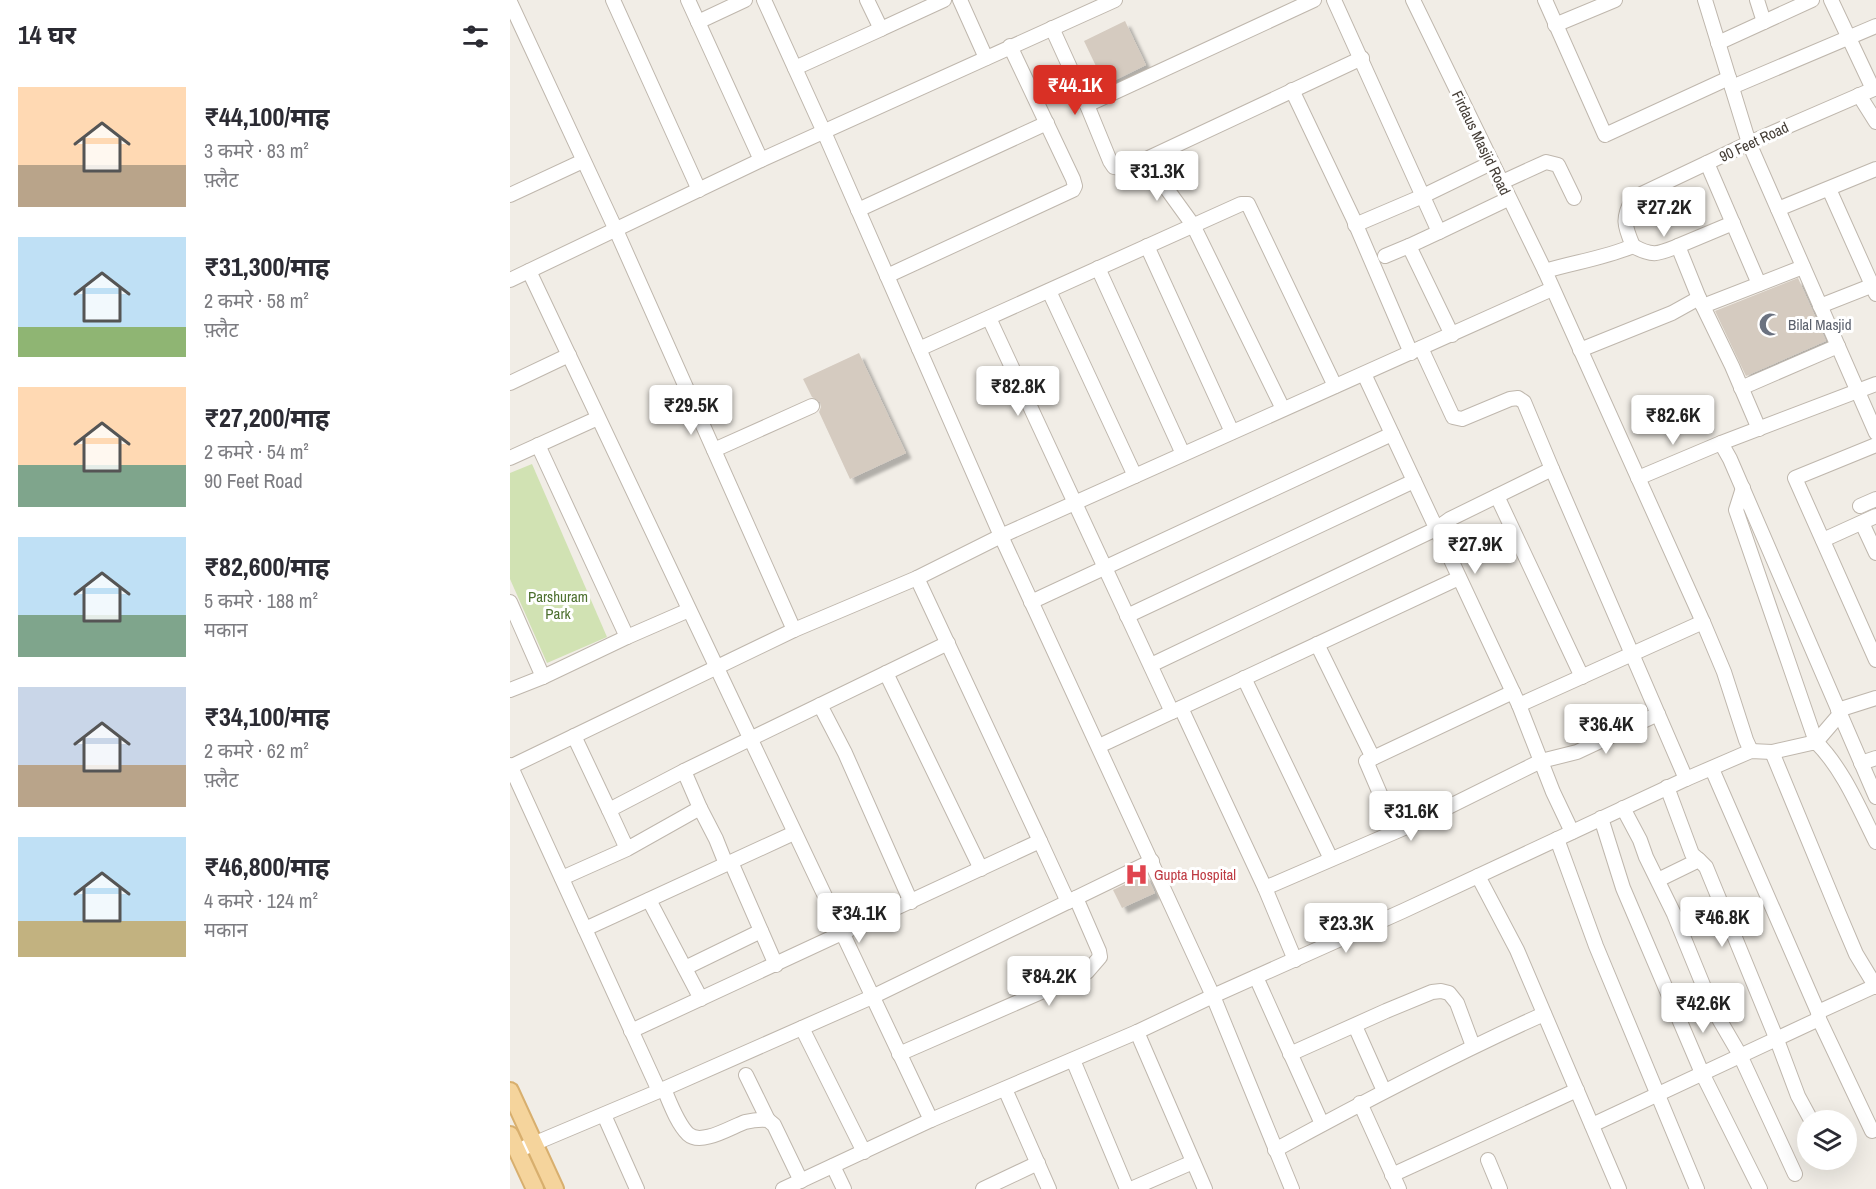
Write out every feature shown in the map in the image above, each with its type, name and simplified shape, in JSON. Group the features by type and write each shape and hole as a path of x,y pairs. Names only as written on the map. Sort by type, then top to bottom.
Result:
{"main road":[{"path":"510,1091 555,1189"},
{"path":"510,1135 535,1189"}],"street":[{"path":"613,0 699,190"},
{"path":"688,0 761,160"},
{"path":"698,22 745,0"},
{"path":"764,0 825,132 1001,537 1213,996 1292,1189"},
{"path":"867,0 881,29"},
{"path":"795,68 944,0"},
{"path":"960,0 986,58"},
{"path":"510,280 761,160 1115,0"},
{"path":"1087,105 1314,0"},
{"path":"1334,0 1439,232"},
{"path":"1413,0 1545,272 1703,622 1724,672 1751,751"},
{"name":"Firdaus Masjid Road","path":"1413,0 1551,287"},
{"path":"1545,0 1605,135 1730,82 1876,26"},
{"path":"1555,25 1615,0"},
{"path":"1705,0 1749,143 1876,433"},
{"path":"1757,0 1764,22"},
{"path":"1718,43 1812,0"},
{"path":"1831,0 1874,88"},
{"path":"510,2 616,230 794,630"},
{"path":"1052,28 1110,161 1114,167 1125,169 1362,58"},
{"path":"510,37 523,30"},
{"path":"887,276 1073,190 1075,186 1073,179 1010,46"},
{"name":"90 Feet Road","path":"1633,246 1625,227 1625,212 1633,198 1749,143 1874,88"},
{"path":"1292,90 1416,351 1453,417 1462,419 1510,399 1518,398 1524,402 1686,778"},
{"path":"1859,95 1876,122"},
{"path":"858,210 1047,123"},
{"path":"1146,160 1193,225 1283,410"},
{"path":"510,179 514,194 584,161"},
{"path":"1500,183 1546,162 1558,165 1574,198"},
{"path":"1355,225 1423,196 1491,163"},
{"path":"1707,164 1759,284"},
{"path":"1778,209 1876,171"},
{"path":"1820,306 1875,288 1829,189"},
{"path":"1385,256 1508,199"},
{"path":"919,350 1193,225 1241,204 1248,204 1335,386"},
{"path":"1545,272 1580,261 1611,255 1633,246 1658,255 1733,223"},
{"path":"1147,246 1232,432"},
{"path":"1408,246 1452,334"},
{"path":"1678,246 1759,429"},
{"path":"1580,350 1701,302 1803,267"},
{"path":"1098,268 1183,454"},
{"path":"529,272 931,1120"},
{"path":"768,1120 748,1122 709,1137 696,1138 688,1134 661,1090 631,1031 510,766 794,630 917,579 1076,502 1416,351 1551,287"},
{"path":"1049,291 1135,476"},
{"path":"989,318 1127,616 1151,665 1177,710 1265,888 1295,960"},
{"path":"1742,388 1838,346"},
{"path":"510,383 569,355"},
{"path":"1364,374 1516,699 1572,832"},
{"path":"1638,478 1721,442 1876,384"},
{"path":"714,450 812,406"},
{"path":"510,458 598,418"},
{"path":"1031,602 1392,434"},
{"path":"1721,442 1876,797"},
{"path":"1874,651 1795,478 1876,445"},
{"path":"538,446 627,637"},
{"path":"1151,665 1436,529 1450,519 1552,469"},
{"path":"1127,616 1414,481"},
{"path":"1743,489 1736,510 1816,742 1828,754 1876,842"},
{"path":"1497,496 1582,676"},
{"path":"1860,506 1876,499"},
{"path":"1822,540 1876,516"},
{"path":"1862,523 1876,553"},
{"path":"1098,746 1459,578"},
{"path":"899,1054 1087,972 1100,957 1099,951 1041,841 917,579"},
{"path":"510,602 543,677"},
{"path":"510,690 689,610"},
{"path":"1396,831 1366,761 1516,699 1582,676 1703,622"},
{"path":"609,810 684,771 948,644"},
{"path":"1317,644 1373,758"},
{"path":"886,673 981,869"},
{"path":"1244,678 1331,859"},
{"path":"783,1189 931,1120 1137,1032 1686,778 1751,751 1772,752 1816,742 1839,712 1876,698"},
{"path":"820,705 849,763 911,902"},
{"path":"1265,888 1396,831 1541,761 1577,752 1658,714"},
{"path":"574,736 627,849"},
{"path":"1592,1125 1740,1055 1777,1040 1818,1015 1876,987 1856,954 1772,752"},
{"path":"1862,763 1876,758"},
{"path":"1712,769 1818,1015 1872,1131"},
{"path":"684,771 776,964"},
{"path":"1667,788 1692,854 1706,867 1806,1110"},
{"path":"562,878 627,849 700,808"},
{"path":"1623,808 1658,880 1712,1007 1740,1055 1795,1174"},
{"path":"1601,818 1623,888 1702,1073 1760,1189"},
{"path":"585,929 794,833"},
{"path":"1557,839 1590,931 1697,1189"},
{"path":"631,1031 1041,841"},
{"path":"1658,880 1699,860"},
{"path":"518,1151 872,997 1152,861"},
{"path":"1478,876 1517,950 1592,1125 1615,1188"},
{"path":"650,900 701,999"},
{"path":"685,968 761,931"},
{"path":"1256,977 1322,1124"},
{"path":"1290,1054 1432,992 1441,991 1449,993 1457,1003 1473,1046"},
{"path":"1275,1150 1360,1103 1473,1046 1544,1014"},
{"path":"1355,1026 1384,1091"},
{"path":"802,1028 864,1152"},
{"path":"1137,1032 1205,1189"},
{"path":"1073,1060 1129,1189 1193,1162"},
{"path":"746,1075 768,1120 774,1125 801,1181"},
{"path":"1005,1089 1049,1189"},
{"path":"1392,1175 1577,1090"},
{"path":"1360,1103 1399,1189"},
{"path":"604,1115 637,1189"},
{"path":"1488,1160 1500,1189"},
{"path":"983,1189 1038,1163"},
{"path":"833,1166 844,1189"}],"green space":[{"name":"Parshuram Park","path":"532,464 607,637 547,663 510,579 510,473"}],"building":[{"path":"1125,21 1146,65 1105,85 1084,41"},
{"name":"Bilal Masjid","path":"1798,278 1826,341 1746,376 1715,311"},
{"path":"859,353 906,453 850,479 819,412 820,402 812,397 803,379"},
{"path":"1146,874 1155,893 1122,908 1113,890"}],"place":[{"name":"Bilal Masjid","path":"1770,325"},
{"name":"Gupta Hospital","path":"1136,875"}]}
